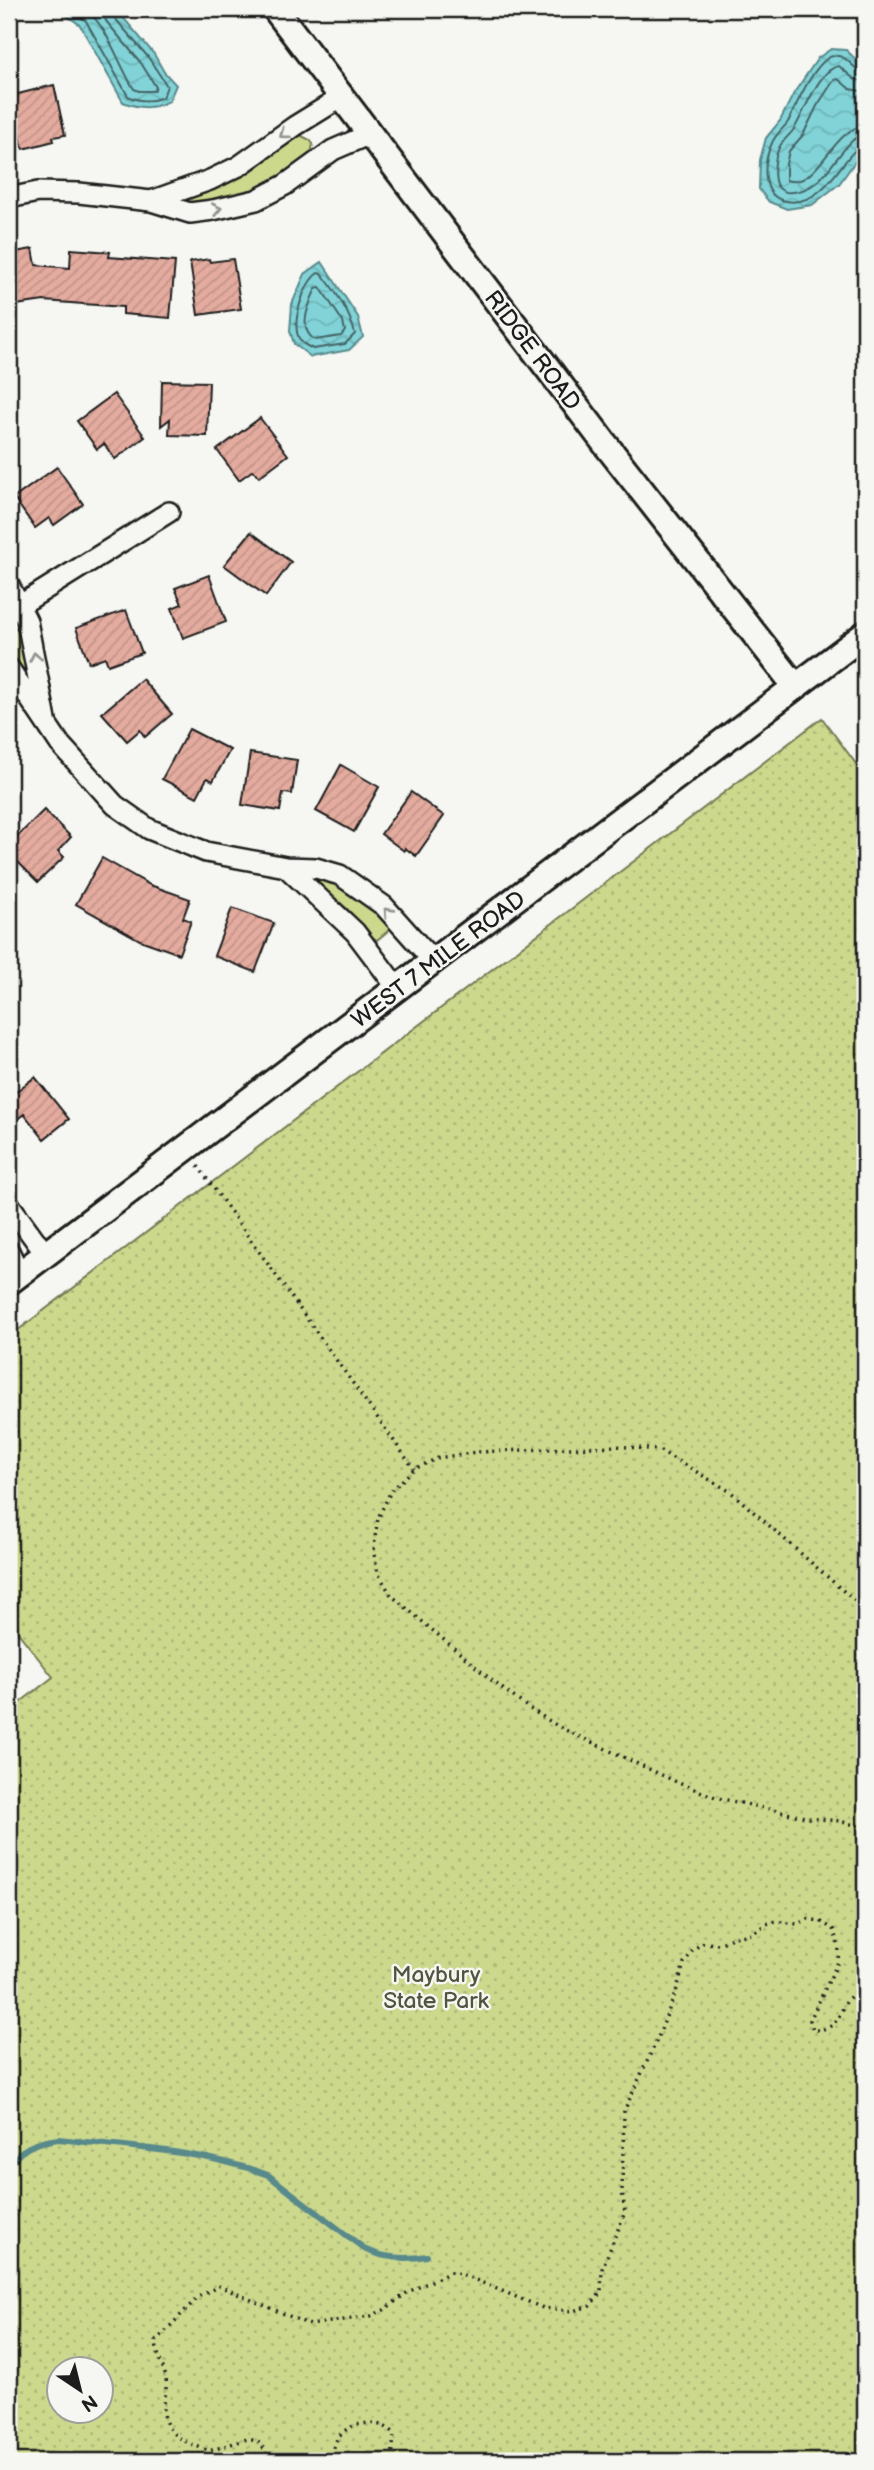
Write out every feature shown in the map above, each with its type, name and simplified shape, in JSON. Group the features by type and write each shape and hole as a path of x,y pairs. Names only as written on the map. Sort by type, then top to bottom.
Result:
{"street":[{"name":"RIDGE ROAD","path":"275,9 606,445 796,687"},
{"path":"151,201 210,180 239,166 342,97"},
{"path":"9,198 38,192 79,193 151,201 190,213 213,211 256,200 285,185 333,150 370,134"},
{"path":"14,609 169,512"},
{"path":"9,584 14,609 27,621 47,724"},
{"name":"WEST 7 MILE ROAD","path":"14,1278 865,634"},
{"path":"9,668 60,744 115,805 149,829 206,852 286,867 316,868 340,875 384,906 434,962"},
{"path":"286,867 355,932 398,989"},
{"path":"9,1204 46,1255"},
{"path":"9,1251 14,1278"}],"path":[{"path":"186,1150 414,1469"},
{"path":"865,1610 731,1492 659,1450 616,1446 477,1452 438,1458 414,1469 391,1491 378,1518 374,1553 380,1578 391,1595 527,1707 561,1728 718,1798 865,1828"},
{"path":"265,2461 267,2452 257,2441 247,2439 209,2451 178,2438 166,2427 166,2379 157,2356 156,2342 198,2297 219,2286 310,2325 371,2316 408,2292 451,2272 543,2308 573,2311 590,2306 601,2292 602,2269 625,2212 622,2191 624,2111 657,2040 677,1990 684,1963 694,1949 703,1943 719,1944 734,1937 752,1934 766,1924 776,1921 797,1924 808,1919 820,1921 833,1929 839,1947 838,1962 810,2020 813,2030 825,2031 837,2021 848,1998 854,1992 865,1990"},
{"path":"329,2461 338,2436 355,2426 367,2423 390,2429 394,2433 392,2461"}],"green space":[{"path":"300,135 313,144 310,158 266,186 218,203 184,204 186,199 225,185"},
{"path":"9,627 16,628 22,638 29,676 26,678 22,676 9,651"},
{"name":"Maybury State Park","path":"822,718 865,776 865,2461 9,2461 9,1711 53,1677 9,1621 9,1337"},
{"path":"317,876 348,889 367,902 390,926 388,931 377,940 369,935 346,908 315,882"}],"water":[{"path":"58,9 116,9 176,85 169,101 147,107 123,102 80,25"},
{"path":"831,49 846,50 865,68 865,148 839,184 812,205 787,209 769,202 759,189 760,160 766,138 780,121 794,93 818,58"},
{"path":"322,262 358,317 363,337 349,350 311,357 294,344 290,331 292,304 305,274"}],"building":[{"path":"54,85 65,135 53,137 54,141 23,149 10,96"},
{"path":"33,249 36,265 70,268 71,249 110,252 109,257 175,262 170,318 123,314 123,307 44,301 9,306 9,253"},
{"path":"209,259 210,262 233,259 241,309 198,315 190,262"},
{"path":"162,381 209,382 207,436 169,435 170,419 161,426"},
{"path":"114,394 145,437 115,459 104,444 97,449 77,421"},
{"path":"260,418 288,455 259,477 253,470 239,480 217,450"},
{"path":"57,467 83,504 54,525 49,518 35,528 14,498"},
{"path":"251,532 291,562 266,596 224,565"},
{"path":"209,575 226,622 183,638 172,608 182,604 175,588"},
{"path":"126,610 142,653 108,665 105,657 89,663 76,628"},
{"path":"142,679 172,714 145,737 140,730 127,741 102,713"},
{"path":"189,729 230,750 213,781 207,778 197,797 162,779"},
{"path":"250,753 297,760 292,794 283,793 280,811 242,805"},
{"path":"341,765 379,787 354,832 316,811"},
{"path":"411,792 444,816 416,856 405,848 404,851 381,834"},
{"path":"44,810 71,837 58,851 64,857 38,882 9,853 9,845"},
{"path":"102,858 150,885 190,899 183,918 191,921 179,954 140,940 76,904"},
{"path":"232,908 274,923 255,972 214,956"},
{"path":"35,1077 69,1119 44,1139 24,1114 9,1126 9,1097"}],"waterway":[{"path":"9,2169 22,2151 58,2139 217,2160 268,2175 366,2250 396,2258 427,2256"}]}
